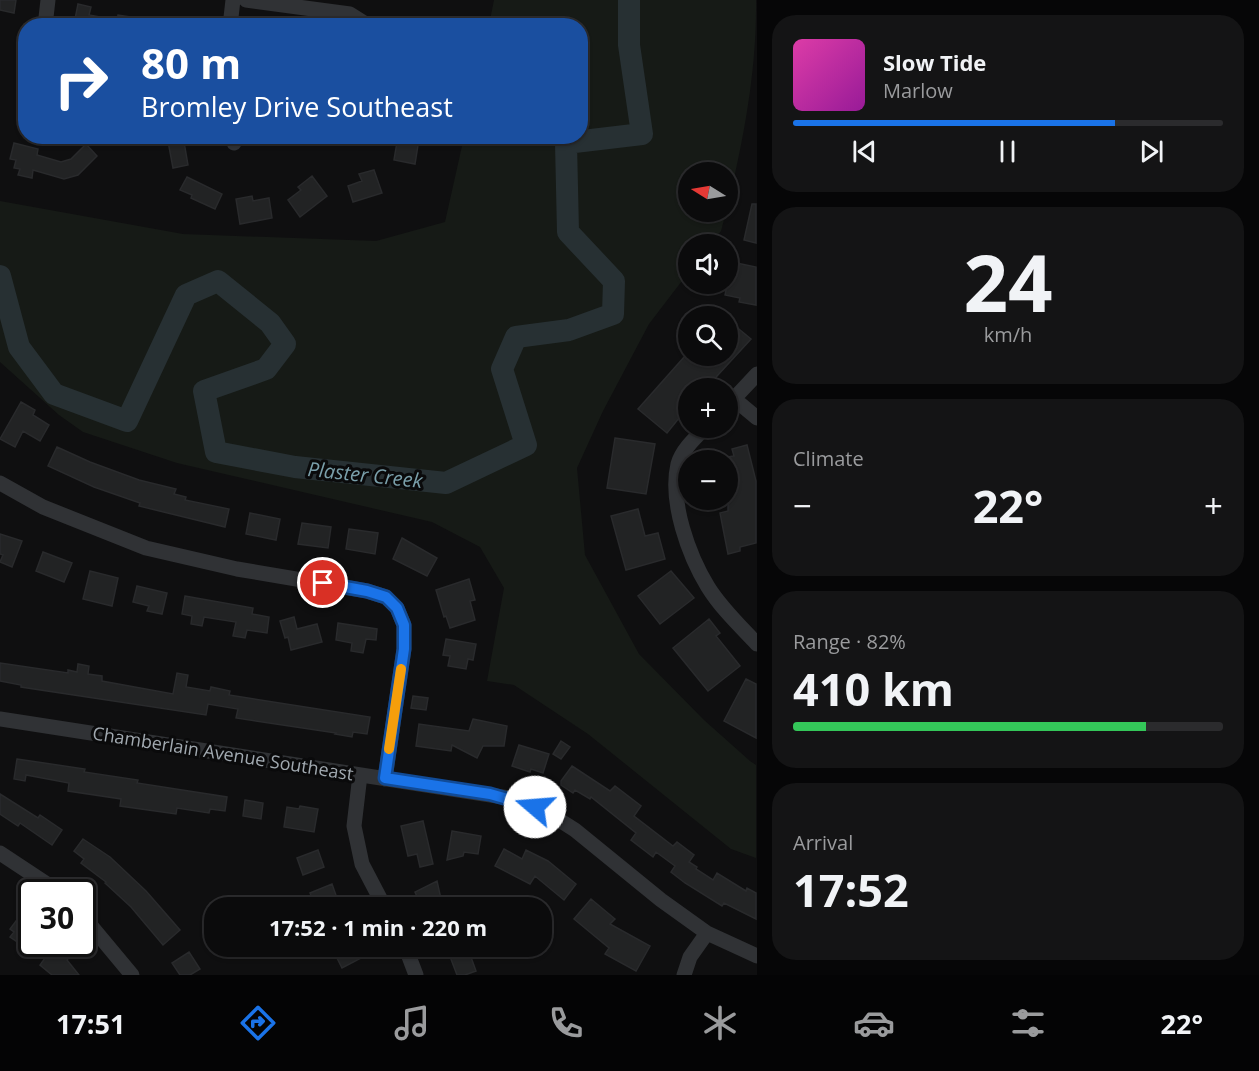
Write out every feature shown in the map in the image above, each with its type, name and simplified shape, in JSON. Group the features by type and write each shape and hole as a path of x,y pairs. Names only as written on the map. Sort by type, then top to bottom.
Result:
{"street":[{"path":"46,18 48,0"},
{"path":"231,18 233,0"},
{"path":"246,0 350,14 356,18"},
{"path":"738,393 756,374"},
{"path":"738,406 756,418"},
{"path":"695,438 688,445 678,463 676,488 681,524 699,570 710,589 756,644"},
{"path":"0,483 43,507 147,548 237,569 367,591 386,597 397,608 404,625 404,641 385,778"},
{"name":"Chamberlain Avenue Southeast","path":"0,719 490,794 535,807 575,830 661,900 707,933 756,956"},
{"path":"360,775 354,826 362,864 379,897"},
{"path":"0,853 39,879"},
{"path":"96,932 132,975"},
{"path":"684,975 690,957 707,933"},
{"path":"410,957 416,975"}],"shaded area":[{"path":"494,0 756,0 752,77 737,162 678,162 678,222 723,222 721,231 719,234 678,234 678,286 649,324 603,411 577,468 585,555 639,654 704,720 756,765 756,858 731,849 588,734 514,685 487,681 504,588 480,547 432,522 177,463 83,432 59,415 0,362 0,201 183,234 376,241 445,222 462,144 588,144 588,18 490,18"}],"building":[{"path":"0,0 16,0 14,13 0,10"},
{"path":"78,4 91,7 89,15 106,18 75,18"},
{"path":"118,15 138,18 117,18"},
{"path":"14,143 38,149 37,155 61,162 71,159 86,144 97,156 78,175 64,179 33,170 32,178 18,175 20,169 14,168 16,160 10,159"},
{"path":"168,144 184,144 188,165 173,168"},
{"path":"397,144 418,144 415,164 394,160"},
{"path":"374,170 382,193 353,202 348,186 362,181 359,174"},
{"path":"312,176 327,196 300,217 288,200 301,190 298,187"},
{"path":"187,177 222,194 215,209 180,190"},
{"path":"252,196 253,201 269,198 272,218 240,224 236,199"},
{"path":"752,204 756,204 756,243 744,240"},
{"path":"738,263 756,267 756,305 739,302 740,298 725,295 738,294"},
{"path":"738,328 751,339 738,353"},
{"path":"678,364 678,366 726,366 715,378 678,378 678,419 667,433 638,409"},
{"path":"21,402 35,410 33,415 49,425 40,441 23,431 15,447 0,439"},
{"path":"615,438 655,444 646,494 607,488"},
{"path":"747,445 756,481 756,543 740,547 740,551 728,554 720,513 738,510 738,450 732,449"},
{"path":"57,447 139,480 176,489 174,494 186,497 185,500 229,509 225,527 139,506 140,503 94,487 48,466"},
{"path":"638,509 645,536 658,533 665,559 626,570 611,516"},
{"path":"250,513 280,519 276,540 246,534"},
{"path":"302,523 331,527 328,548 298,544"},
{"path":"349,529 378,533 375,554 346,549"},
{"path":"0,534 22,541 12,567 0,562 3,555 0,554"},
{"path":"402,538 437,558 427,576 393,559"},
{"path":"43,552 72,563 64,582 36,571"},
{"path":"90,571 118,578 112,606 83,599"},
{"path":"671,571 694,598 660,624 638,596"},
{"path":"469,579 475,600 470,601 475,620 450,628 446,616 444,617 436,590"},
{"path":"137,586 167,593 162,614 147,611 149,606 133,602"},
{"path":"185,596 253,608 252,614 269,617 267,633 247,630 245,638 233,636 236,622 204,617 202,626 191,624 192,616 182,614"},
{"path":"294,617 297,629 317,624 322,642 291,650 288,637 285,638 280,621"},
{"path":"709,619 720,633 716,636 740,666 708,691 673,648"},
{"path":"338,623 377,629 376,640 366,639 363,653 351,651 352,643 336,640"},
{"path":"446,639 476,644 473,660 468,659 466,669 448,666 450,656 443,655"},
{"path":"0,663 68,673 68,670 77,672 78,664 89,666 88,674 102,676 102,681 173,694 177,673 188,675 186,687 210,691 211,687 230,691 229,695 370,717 367,734 353,732 352,737 236,718 238,709 208,704 206,715 21,687 21,685 0,681"},
{"path":"746,679 756,684 756,738 724,721"},
{"path":"413,696 428,698 426,710 411,708"},
{"path":"473,719 507,726 504,746 483,746 477,758 452,745 451,751 416,746 419,724 469,731"},
{"path":"561,741 570,747 561,759 553,754"},
{"path":"519,745 549,754 543,773 531,769 530,772 512,766"},
{"path":"17,759 85,769 84,772 138,780 137,783 227,797 225,811 210,809 209,813 177,808 176,814 120,806 121,799 68,791 69,783 26,775 25,781 14,779"},
{"path":"572,766 610,791 615,786 641,806 634,816 673,846 677,842 694,855 689,862 697,867 696,869 713,880 717,873 746,891 747,888 756,893 756,919 724,903 722,906 685,883 671,872 675,866 656,852 653,857 631,840 636,833 591,797 590,799 575,790 573,793 561,785 561,781"},
{"path":"0,794 38,818 40,815 62,830 52,845 20,823 18,826 0,814"},
{"path":"245,800 263,803 261,819 243,816"},
{"path":"300,806 318,809 314,832 284,827 287,807 299,809"},
{"path":"423,821 433,864 420,867 417,854 408,856 401,826"},
{"path":"452,831 481,836 478,854 464,852 463,856 447,860"},
{"path":"83,839 110,857 146,891 180,930 163,945 106,882 81,863 84,859 74,851"},
{"path":"504,849 522,859 526,850 548,861 576,884 564,900 535,876 530,884 495,866"},
{"path":"318,850 324,867 303,875 297,858"},
{"path":"437,881 441,897 417,897 415,892"},
{"path":"332,884 337,897 312,897 310,893"},
{"path":"591,899 615,919 610,924 650,946 636,971 605,954 609,948 574,919"},
{"path":"18,918 18,942 10,937 14,932 10,929"},
{"path":"189,952 200,969 190,975 180,975 172,963"},
{"path":"69,957 67,960 79,975 52,975 40,965 45,958"},
{"path":"336,957 363,957 342,968"},
{"path":"450,957 471,957 476,971 457,975"}],"waterway":[{"name":"Plaster Creek","path":"588,140 642,134 629,45 629,0"},
{"name":"Plaster Creek","path":"0,276 19,347 54,394 127,421 186,295 218,281 270,323 285,344 266,369 204,391 216,452 295,467 446,483 526,445 502,369 516,337 569,330 613,314 614,281 568,232 566,144"}],"slow traffic":[{"path":"389,749 401,669"}],"route":[{"path":"323,583 386,597 397,608 404,625 404,649 385,778 490,794 535,807"}]}
